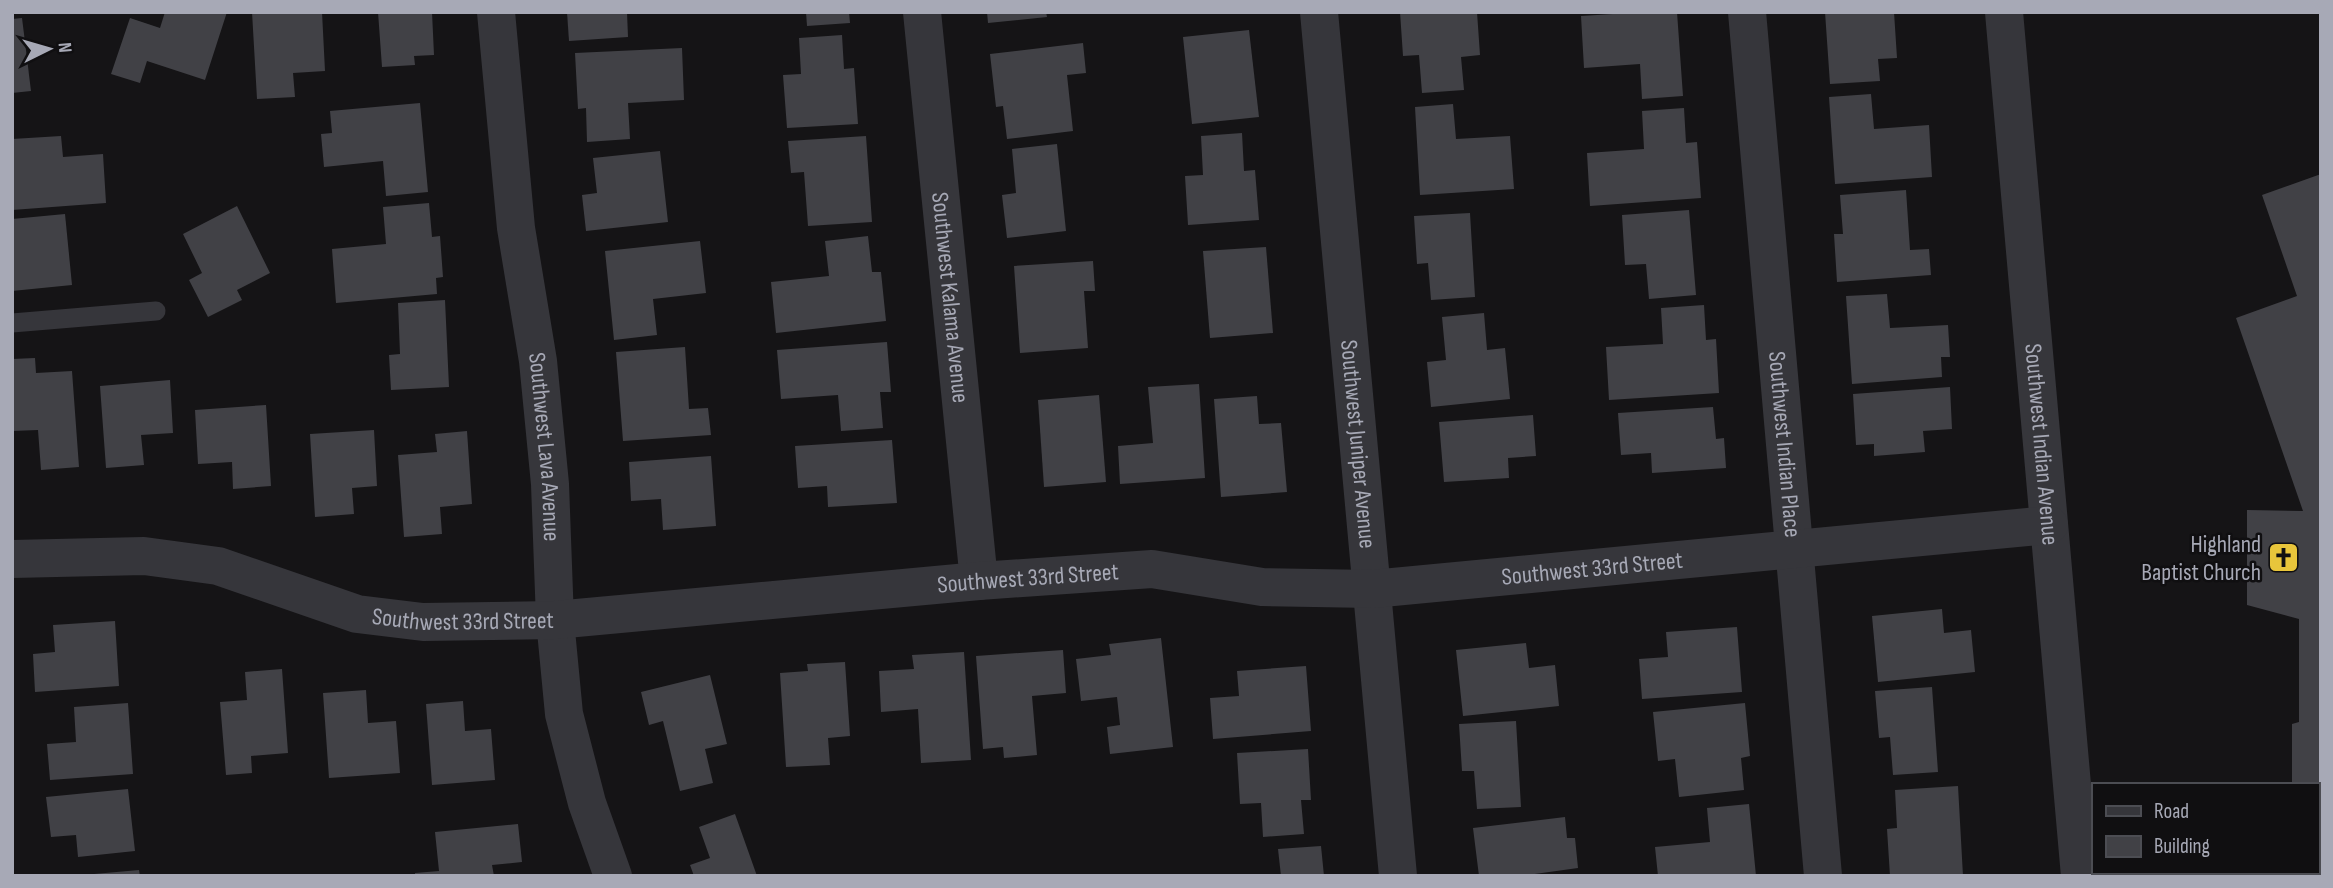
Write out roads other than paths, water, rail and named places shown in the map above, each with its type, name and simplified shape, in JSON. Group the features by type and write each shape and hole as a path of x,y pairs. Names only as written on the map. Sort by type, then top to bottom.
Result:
{"street":[{"name":"Southwest Lava Avenue","path":"496,12 515,215 538,360 564,714 587,803 613,876"},
{"name":"Southwest Kalama Avenue","path":"922,12 979,581"},
{"name":"Southwest Juniper Avenue","path":"1319,12 1398,876"},
{"name":"Southwest Indian Place","path":"1747,12 1823,876"},
{"name":"Southwest Indian Avenue","path":"2004,12 2080,876"},
{"name":"Southwest 33rd Street","path":"12,559 144,556 218,566 357,614 423,622 555,620 979,581 1152,569 1262,587 1372,589 2049,525"}],"lane":[{"path":"12,323 156,311"}],"place":[{"name":"Highland Baptist Church","path":"2284,558"}]}
